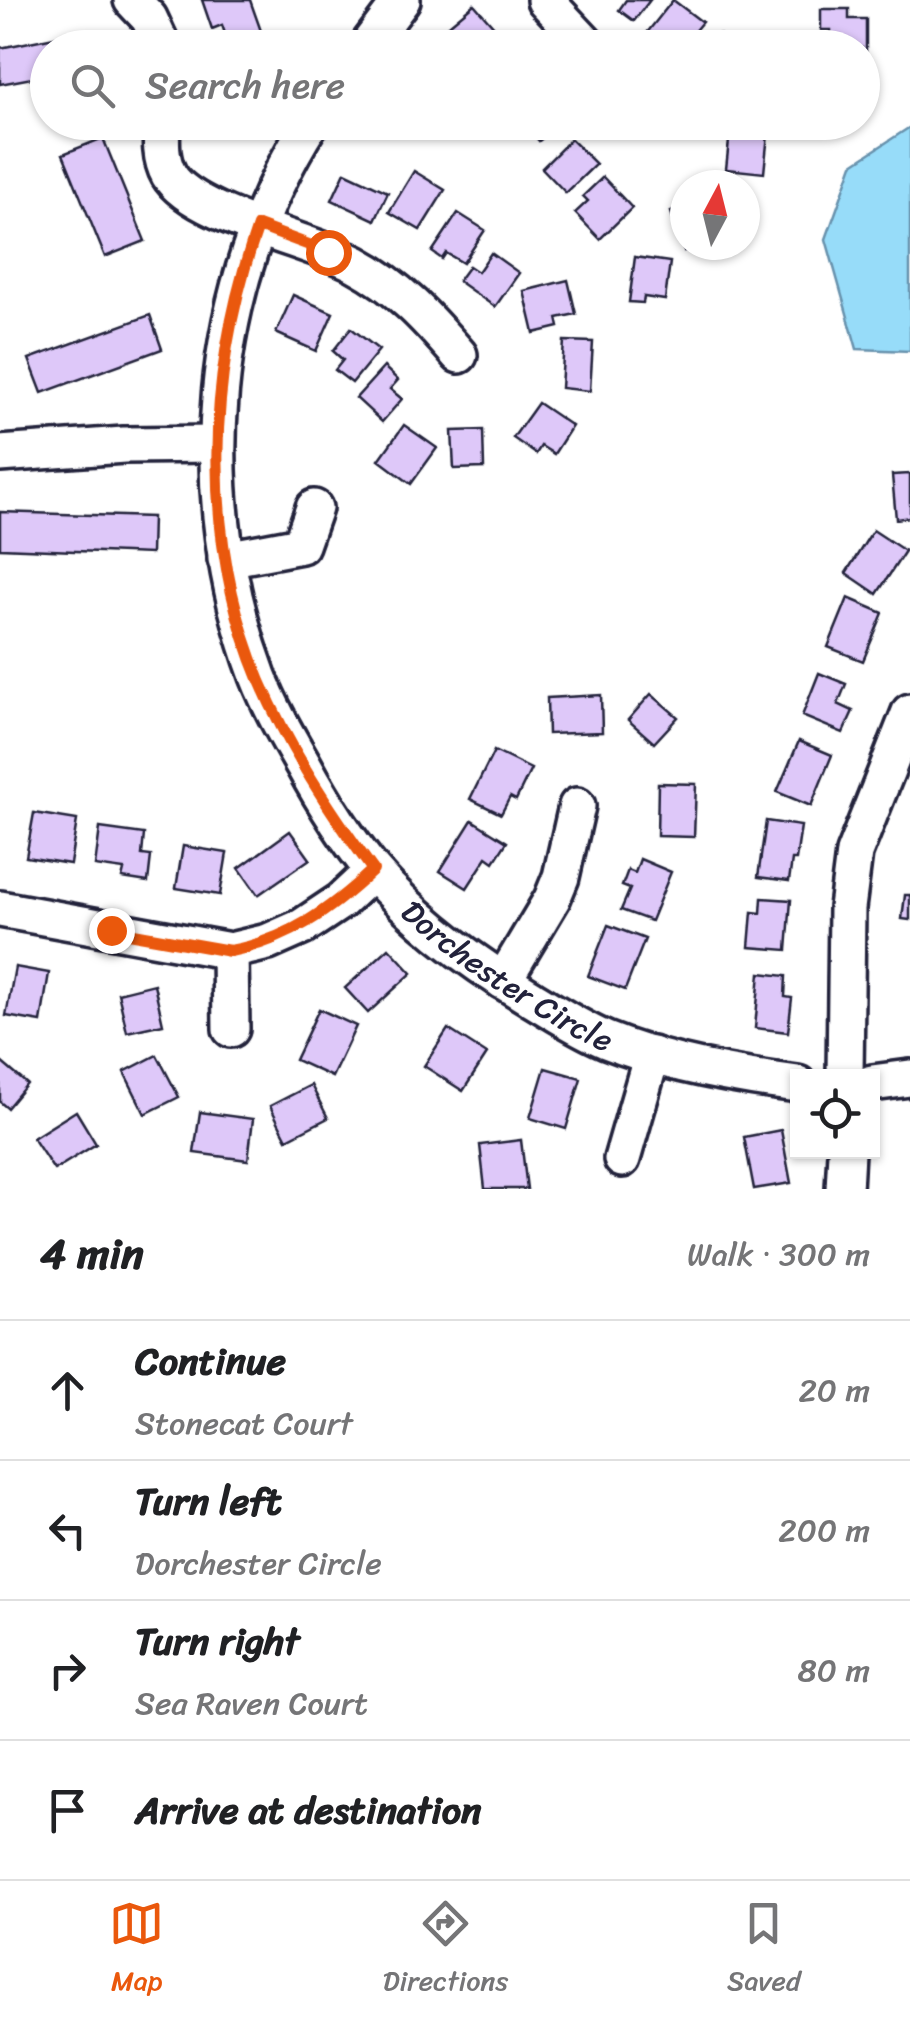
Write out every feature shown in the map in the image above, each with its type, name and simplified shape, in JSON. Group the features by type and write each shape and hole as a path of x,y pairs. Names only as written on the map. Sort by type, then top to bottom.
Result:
{"street":[{"path":"132,0 154,30"},
{"path":"380,30 402,0"},
{"path":"546,0 574,30"},
{"path":"160,140 170,178 211,206 351,262 388,284 407,298 459,356"},
{"name":"Dorchester Circle","path":"300,140 258,226 241,276 228,338 217,444 226,559 258,676 274,711 315,786 373,870 439,934 503,981 579,1027 652,1055 709,1070 790,1083"},
{"path":"0,454 124,445 217,444"},
{"path":"226,559 301,545 314,508"},
{"path":"845,1069 848,908 854,852 910,712"},
{"path":"503,981 552,899 577,806"},
{"path":"0,909 230,951 268,942 302,927 341,900 373,870"},
{"path":"230,951 231,1029"},
{"path":"622,1159 652,1055"},
{"path":"880,1082 910,1078"},
{"path":"844,1189 846,1159"}],"water":[{"path":"910,127 910,351 857,349 826,239 853,164"}],"building":[{"path":"202,0 250,0 261,30 224,30 222,25 212,29"},
{"path":"626,0 650,0 634,21 619,10"},
{"path":"673,0 702,22 695,30 649,30"},
{"path":"474,4 497,30 443,30"},
{"path":"821,9 849,9 849,19 866,19 866,30 821,30"},
{"path":"30,42 30,78 0,84 0,48"},
{"path":"104,140 145,241 105,257 63,154"},
{"path":"570,140 596,164 566,193 542,168"},
{"path":"729,140 767,140 764,173 726,169"},
{"path":"414,171 445,190 420,230 389,212"},
{"path":"345,172 388,192 375,220 332,200"},
{"path":"603,177 632,208 600,239 575,213 588,201 583,196"},
{"path":"458,213 485,230 463,263 446,253 442,259 432,252"},
{"path":"491,253 519,273 495,307 458,281 469,266 478,272"},
{"path":"635,257 670,262 665,300 644,297 643,303 629,302"},
{"path":"568,280 576,314 557,318 559,327 534,333 524,291"},
{"path":"293,295 333,313 316,351 276,333"},
{"path":"150,315 162,349 42,393 29,359"},
{"path":"351,328 379,350 352,383 335,370 343,360 333,351"},
{"path":"564,341 593,342 590,391 561,388"},
{"path":"384,367 398,380 390,389 402,399 382,422 356,398"},
{"path":"538,403 572,426 554,454 541,446 536,454 513,438"},
{"path":"404,425 437,448 411,484 379,460"},
{"path":"483,430 484,468 454,469 452,431"},
{"path":"910,474 910,517 896,519 892,475"},
{"path":"0,512 152,517 151,554 0,548"},
{"path":"873,530 905,551 877,594 846,573"},
{"path":"848,598 883,613 863,661 828,647"},
{"path":"819,673 846,684 838,704 853,711 843,733 802,716"},
{"path":"651,694 678,717 654,743 628,720"},
{"path":"601,695 602,732 548,734 547,698"},
{"path":"799,741 832,755 811,806 777,792"},
{"path":"494,751 531,769 516,800 510,797 501,814 470,799"},
{"path":"658,783 696,784 694,837 657,836"},
{"path":"34,813 77,820 70,864 26,857"},
{"path":"472,820 507,842 494,862 487,857 467,888 440,871"},
{"path":"766,821 801,826 789,881 758,877"},
{"path":"100,828 144,834 142,855 151,856 148,882 122,878 124,870 95,866"},
{"path":"290,831 310,859 258,895 239,868"},
{"path":"183,846 227,853 220,895 176,888"},
{"path":"640,859 671,872 651,921 621,910 630,889 622,886 628,870 635,873"},
{"path":"905,895 910,895 910,920 902,919"},
{"path":"762,898 791,900 787,950 749,947 752,912 761,913"},
{"path":"608,925 645,939 625,990 588,976"},
{"path":"389,948 412,973 368,1013 345,988"},
{"path":"15,967 49,973 41,1022 6,1016"},
{"path":"760,973 786,976 785,997 792,998 788,1032 755,1028"},
{"path":"154,984 163,1024 127,1032 118,993"},
{"path":"319,1009 356,1026 332,1077 295,1060"},
{"path":"448,1029 487,1054 463,1091 424,1066"},
{"path":"157,1055 179,1097 145,1114 124,1072"},
{"path":"0,1061 27,1084 7,1108 0,1102"},
{"path":"545,1068 581,1078 566,1129 530,1118"},
{"path":"311,1085 328,1118 287,1139 270,1106"},
{"path":"76,1111 96,1144 54,1170 33,1138"},
{"path":"200,1112 253,1119 248,1160 194,1153"},
{"path":"781,1130 791,1183 754,1189 744,1137"},
{"path":"521,1140 527,1189 485,1189 480,1145"}],"route":[{"path":"111,930 230,951 250,948 286,935 318,917 373,870 315,786 258,676 224,549 219,506 217,444 223,371 241,276 258,226 328,252"}]}
